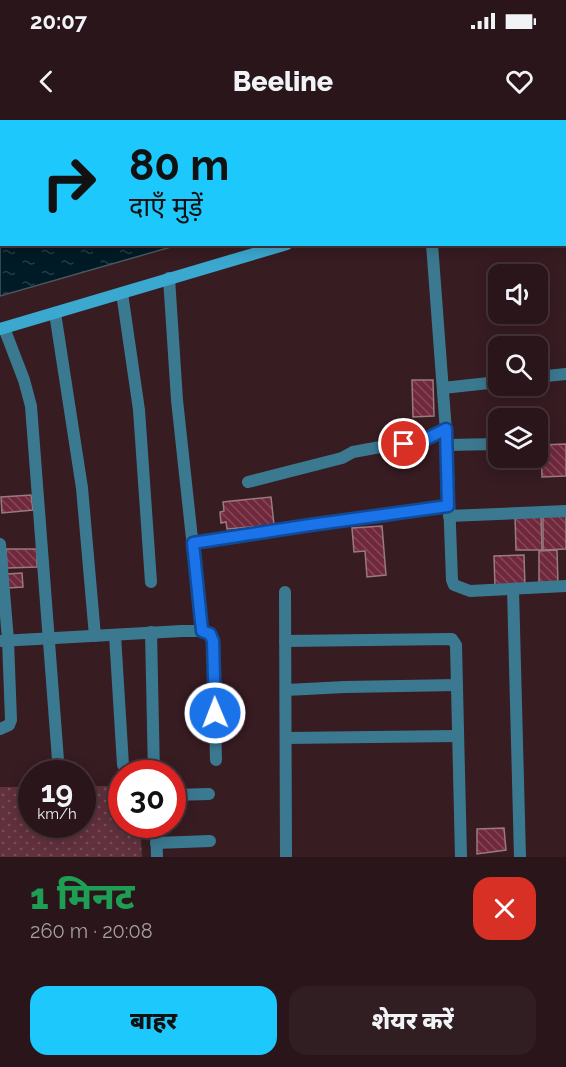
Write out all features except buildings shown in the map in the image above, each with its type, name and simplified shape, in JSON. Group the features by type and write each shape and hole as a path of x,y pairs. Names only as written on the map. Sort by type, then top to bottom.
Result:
{"street":[{"path":"57,760 31,406 24,380 2,328 280,246"},
{"path":"432,246 444,388 451,575 454,585 470,591 566,585"},
{"path":"169,278 177,400 202,631"},
{"path":"123,292 139,410 151,582"},
{"path":"55,313 82,488 95,636"},
{"path":"548,376 566,374"},
{"path":"444,388 488,383"},
{"path":"248,482 342,458 353,452 424,440 446,429"},
{"path":"447,445 488,444"},
{"path":"193,543 310,525 448,511 537,514 566,511"},
{"path":"0,544 4,641 11,720 9,725 0,729"},
{"path":"513,589 520,857"},
{"path":"285,592 286,857"},
{"path":"4,641 151,632 202,631 210,634 213,641 216,760"},
{"path":"151,632 154,760"},
{"path":"115,635 123,760"},
{"path":"285,641 452,639 456,645 461,857"},
{"path":"286,690 457,685"},
{"path":"286,738 458,736"},
{"path":"186,795 209,794"},
{"path":"156,838 157,857"},
{"path":"156,843 210,841"}],"shaded area":[{"path":"96,786 108,786 108,838 141,838 142,857 0,857 0,787 18,787 18,838 96,838"}],"water":[{"path":"0,246 175,246 0,296"}],"route":[{"path":"215,713 213,641 210,634 202,631 193,543 448,506 446,429 424,440 404,444"}]}
